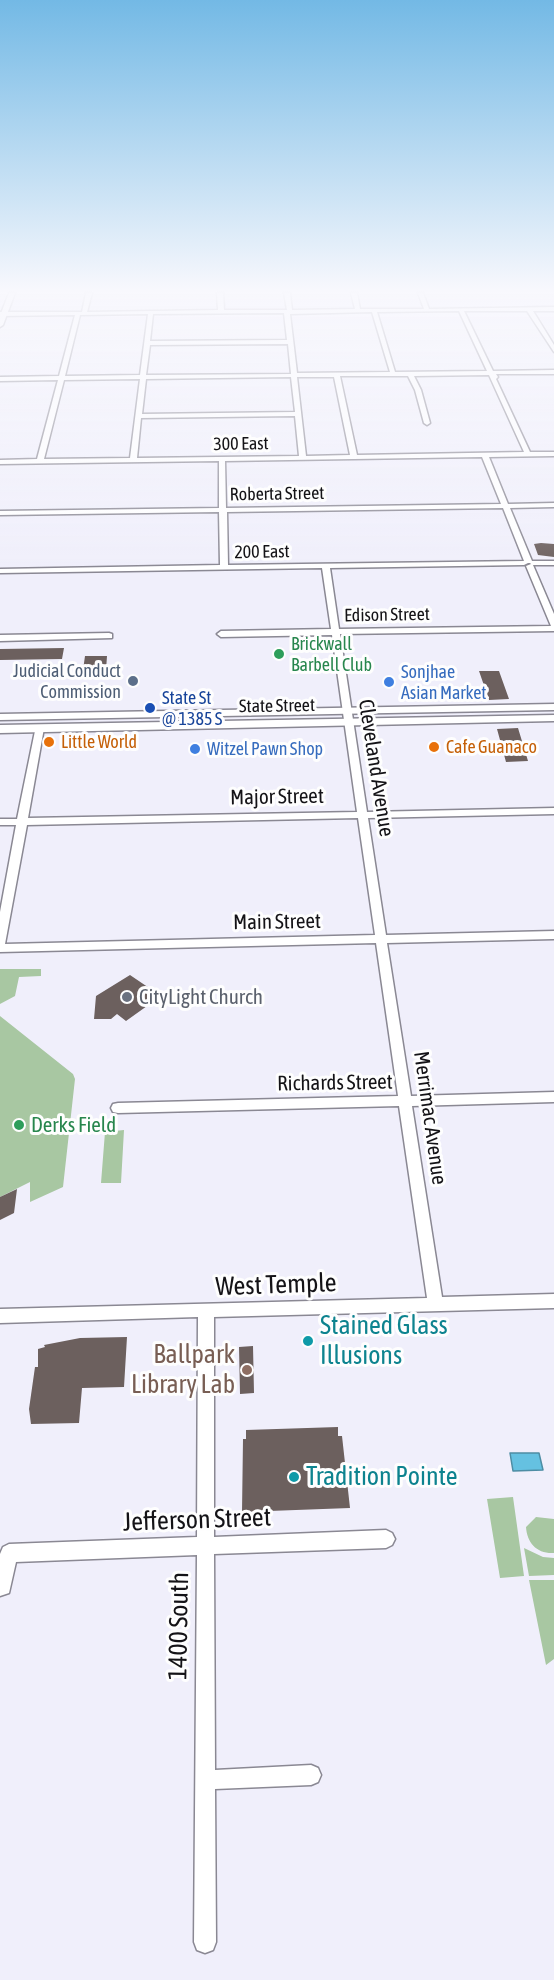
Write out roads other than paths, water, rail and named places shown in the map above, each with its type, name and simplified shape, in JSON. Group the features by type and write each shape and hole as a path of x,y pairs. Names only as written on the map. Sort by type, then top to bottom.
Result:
{"main road":[{"name":"State Street","path":"0,729 349,717 554,707"},
{"name":"State Street","path":"0,717 554,718"}],"street":[{"path":"40,461 60,385"},
{"path":"133,460 142,385"},
{"path":"295,385 303,458"},
{"path":"339,385 354,457"},
{"path":"416,385 427,423"},
{"path":"496,385 528,455"},
{"path":"139,416 297,414"},
{"name":"300 East","path":"0,462 554,454"},
{"path":"485,455 554,626"},
{"path":"222,459 224,568"},
{"name":"Roberta Street","path":"0,513 554,505"},
{"name":"200 East","path":"0,571 554,563"},
{"name":"Cleveland Avenue","path":"326,567 382,939"},
{"name":"Edison Street","path":"221,634 554,626"},
{"path":"0,638 109,636"},
{"path":"0,946 39,728"},
{"name":"Major Street","path":"0,822 554,812"},
{"name":"Main Street","path":"0,946 554,935"},
{"name":"Merrimac Avenue","path":"382,939 435,1304"},
{"name":"Richards Street","path":"118,1108 554,1098"},
{"name":"West Temple","path":"0,1316 554,1301"},
{"name":"1400 South","path":"205,1942 206,1311"},
{"name":"Jefferson Street","path":"1,1587 9,1552 386,1539"},
{"path":"205,1780 311,1775"}],"water":[{"path":"510,1453 539,1453 543,1470 513,1471"}],"place":[{"name":"Brickwall Barbell Club","path":"279,654"},
{"name":"Judicial Conduct Commission","path":"133,681"},
{"name":"Sonjhae Asian Market","path":"389,682"},
{"name":"State St @ 1385 S","path":"150,708"},
{"name":"Little World","path":"49,742"},
{"name":"Cafe Guanaco","path":"434,747"},
{"name":"Witzel Pawn Shop","path":"195,749"},
{"name":"CityLight Church","path":"127,997"},
{"name":"Derks Field","path":"19,1125"},
{"name":"Stained Glass Illusions","path":"308,1341"},
{"name":"Ballpark Library Lab","path":"247,1370"},
{"name":"Tradition Pointe","path":"294,1477"}]}
